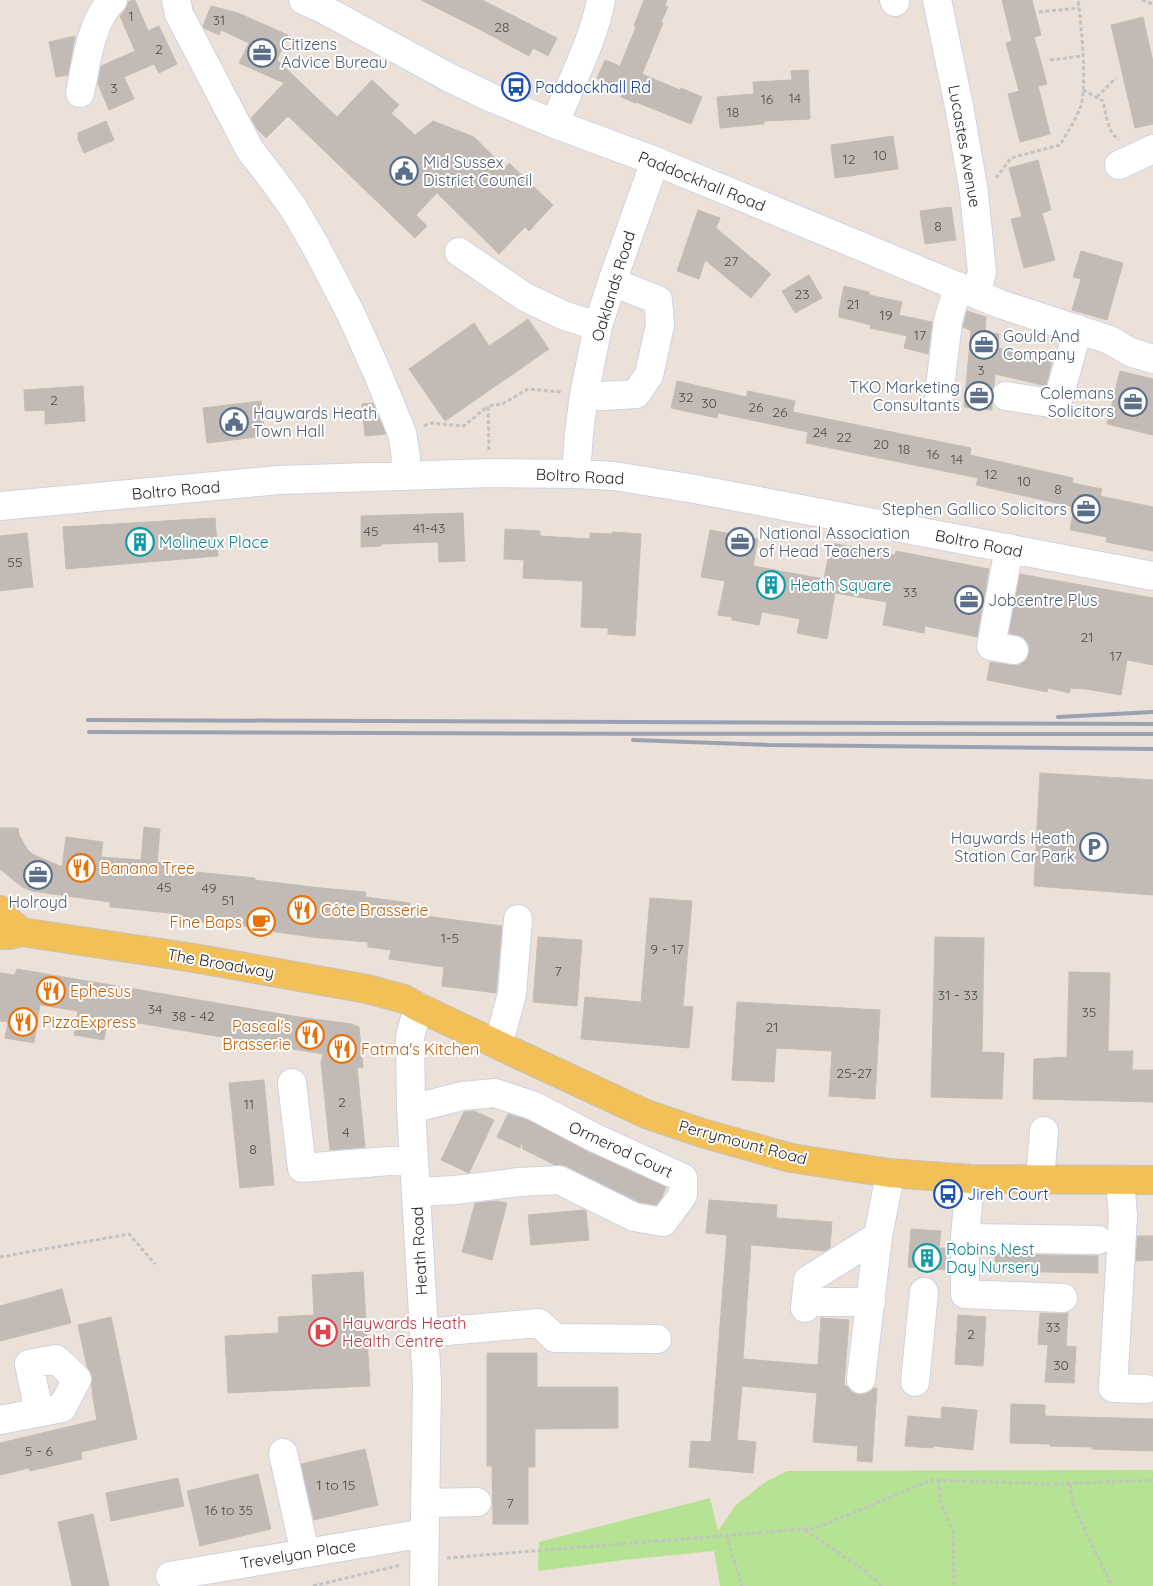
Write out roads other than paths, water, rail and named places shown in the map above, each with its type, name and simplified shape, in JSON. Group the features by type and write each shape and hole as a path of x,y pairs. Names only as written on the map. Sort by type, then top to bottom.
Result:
{"main road":[{"name":"The Broadway","path":"0,910 7,920 11,933 194,958 367,989 404,999 418,1007"},
{"name":"Perrymount Road","path":"418,1007 646,1114 702,1133 792,1158 889,1173 970,1179 1153,1180"}],"street":[{"path":"80,93 88,54 98,24 106,6 113,0"},
{"path":"176,0 179,14 250,150 294,210 315,245 358,329 392,406 403,438 406,457 404,476"},
{"name":"Paddockhall Road","path":"303,0 450,78 490,97 555,124 655,161 1000,304 1110,340 1130,352 1153,359"},
{"path":"555,124 589,41 602,0"},
{"name":"Lucastes Avenue","path":"937,0 959,106 974,193 982,272 967,290 948,322 938,396"},
{"name":"Oaklands Road","path":"576,474 579,433 576,394 612,282 655,161"},
{"path":"459,252 525,297 565,316 598,326"},
{"path":"576,394 603,396 636,394 649,375 660,325 658,300 612,282"},
{"path":"1006,396 1057,404 1078,329"},
{"name":"Paddockhall Road","path":"1110,340 1153,339"},
{"name":"Boltro Road","path":"0,506 279,480 490,473 614,476 688,488 1153,576"},
{"path":"1009,548 991,646 1014,650"},
{"path":"498,1046 512,994 518,919"},
{"name":"Heath Road","path":"418,1007 410,1038 411,1109 427,1382 424,1586"},
{"path":"292,1083 302,1168 414,1159"},
{"name":"Ormerod Court","path":"411,1109 462,1096 495,1093 534,1106 593,1137 683,1178 683,1195 663,1222 634,1217 559,1180 416,1192"},
{"path":"1040,1179 1044,1131"},
{"path":"861,1379 878,1236 889,1173"},
{"path":"964,1294 965,1238 970,1179"},
{"path":"1120,1180 1123,1216 1113,1388 1146,1389"},
{"path":"871,1302 806,1305 808,1280 878,1236"},
{"path":"965,1238 1098,1240"},
{"path":"915,1382 922,1291 1063,1298"},
{"path":"424,1333 539,1323 555,1338 657,1339"},
{"path":"0,1420 39,1412"},
{"path":"283,1453 305,1553"},
{"path":"426,1503 477,1502"},
{"name":"Trevelyan Place","path":"170,1576 305,1553 425,1544"}],"railway":[{"path":"1058,717 1153,712"},
{"path":"88,720 1153,724"},
{"path":"89,732 1153,734"},
{"path":"633,740 769,745 1153,749"}],"place":[{"name":"Citizens Advice Bureau","path":"262,53"},
{"name":"Paddockhall Rd","path":"516,87"},
{"name":"Mid Sussex District Council","path":"404,171"},
{"name":"Gould And Company","path":"984,345"},
{"name":"TKO Marketing Consultants","path":"979,396"},
{"name":"Colemans Solicitors","path":"1133,402"},
{"name":"Haywards Heath Town Hall","path":"234,422"},
{"name":"Stephen Gallico Solicitors","path":"1086,509"},
{"name":"Molineux Place","path":"140,542"},
{"name":"National Association of Head Teachers","path":"740,542"},
{"name":"Heath Square","path":"771,585"},
{"name":"Jobcentre Plus","path":"969,600"},
{"name":"Haywards Heath Station Car Park","path":"1094,847"},
{"name":"Banana Tree","path":"81,868"},
{"name":"Holroyd","path":"38,875"},
{"name":"Côte Brasserie","path":"302,910"},
{"name":"Fine Baps","path":"261,922"},
{"name":"Ephesus","path":"51,991"},
{"name":"PizzaExpress","path":"23,1022"},
{"name":"Pascal's Brasserie","path":"310,1035"},
{"name":"Fatma's Kitchen","path":"342,1049"},
{"name":"Jireh Court","path":"948,1194"},
{"name":"Robins Nest Day Nursery","path":"927,1258"},
{"name":"Haywards Heath Health Centre","path":"323,1332"}]}
